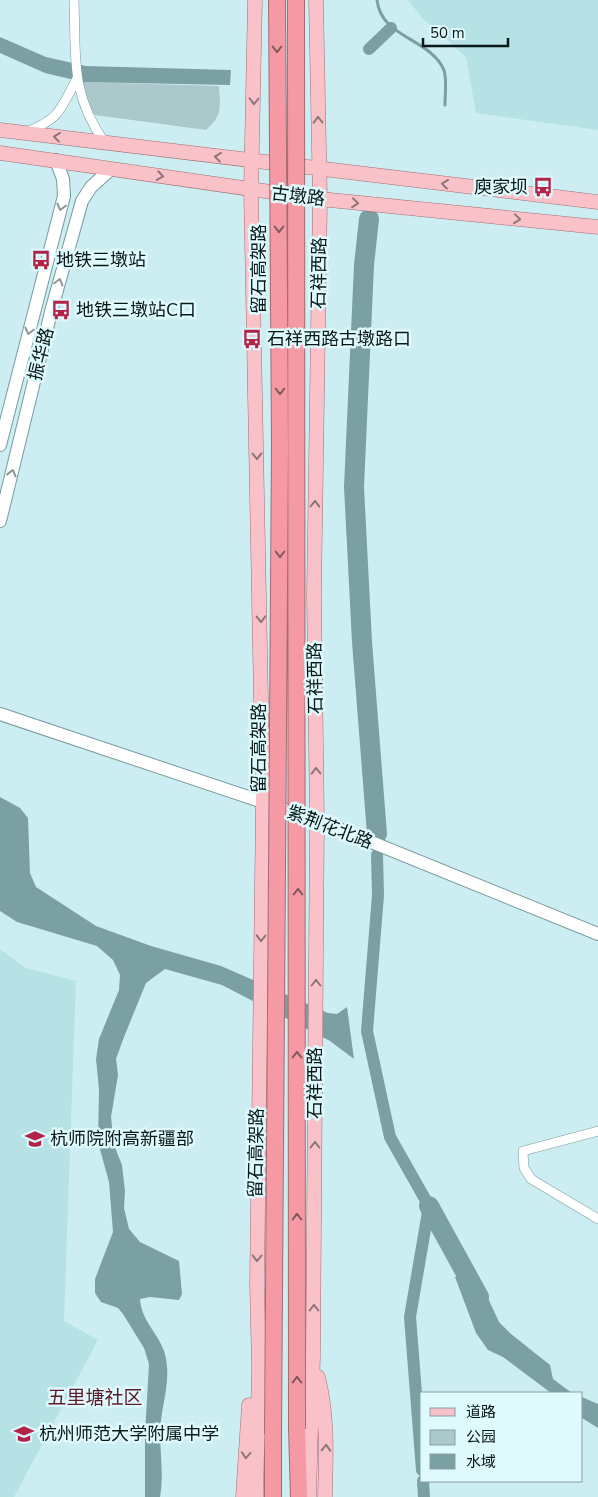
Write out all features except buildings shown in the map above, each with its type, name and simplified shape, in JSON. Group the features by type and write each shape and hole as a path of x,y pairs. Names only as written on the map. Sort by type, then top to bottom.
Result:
{"highway":[{"name":"留石高架路","path":"273,1497 280,446 277,0"},
{"path":"296,0 297,1429 299,1497"}],"main road":[{"path":"255,0 251,190 263,802 257,1284 259,1368 256,1497"},
{"name":"石祥西路","path":"310,1497 313,1356 317,820 314,595 320,199 316,0"},
{"name":"古墩路","path":"0,130 598,202"},
{"name":"古墩路","path":"0,153 320,199 598,227"},
{"name":"振华路","path":"0,445 64,196 64,179 56,160"},
{"name":"振华路","path":"0,521 52,308 82,201 91,187 111,169"},
{"name":"紫荆花北路","path":"0,714 317,820 598,934"},
{"path":"243,1497 257,1284"},
{"name":"石祥西路","path":"313,1356 323,1397 326,1433 324,1497"}],"street":[{"path":"74,0 76,80 91,123 105,143"},
{"path":"23,133 53,119 60,112 76,80"},
{"path":"598,1131 523,1151 524,1168 531,1179 598,1219"}],"shaded area":[{"path":"408,0 598,0 598,130 476,113 466,57 422,18"},
{"name":"杭师院附高新疆部","path":"0,949 26,968 76,981 64,1321 98,1340 14,1497 0,1497"}],"green space":[{"path":"83,82 219,86 219,111 215,120 206,130 95,115 85,102"}],"water":[{"path":"0,37 46,57 86,66 231,70 230,85 83,82 45,73 0,53"},
{"path":"0,797 20,808 28,818 30,873 36,887 96,926 151,946 221,966 328,1013 337,1014 347,1007 354,1059 330,1041 222,985 165,969 146,983 124,1037 116,1059 118,1075 111,1117 114,1145 122,1165 125,1191 124,1208 129,1229 140,1242 179,1261 182,1294 179,1300 150,1297 140,1299 143,1313 161,1344 166,1361 167,1382 160,1432 162,1473 160,1497 145,1497 145,1434 149,1364 144,1348 118,1308 101,1302 95,1293 95,1279 113,1232 109,1182 98,1142 99,1090 96,1059 99,1039 119,990 120,975 113,960 97,946 17,922 0,911"},
{"path":"475,1270 499,1322 550,1365 553,1379 571,1392 550,1392 503,1357 488,1350 476,1333 455,1277"},
{"path":"583,1397 598,1404 598,1428 583,1419"}],"waterway":[{"path":"377,0 380,13 387,22 437,59 445,74 445,105"},
{"path":"369,49 391,28"},
{"path":"369,219 364,265 354,487 362,642 377,834"},
{"path":"377,855 378,895 367,1031 390,1137 429,1206 410,1317 420,1444"},
{"path":"429,1206 479,1297"},
{"path":"423,1482 424,1497"}],"place":[{"name":"庾家坝","path":"543,187"},
{"name":"地铁三墩站","path":"41,260"},
{"name":"地铁三墩站C口","path":"61,310"},
{"name":"石祥西路古墩路口","path":"252,339"},
{"name":"杭师院附高新疆部","path":"35,1139"},
{"name":"杭州师范大学附属中学","path":"24,1434"}],"district":[{"name":"五里塘社区","path":"95,1397"}]}
